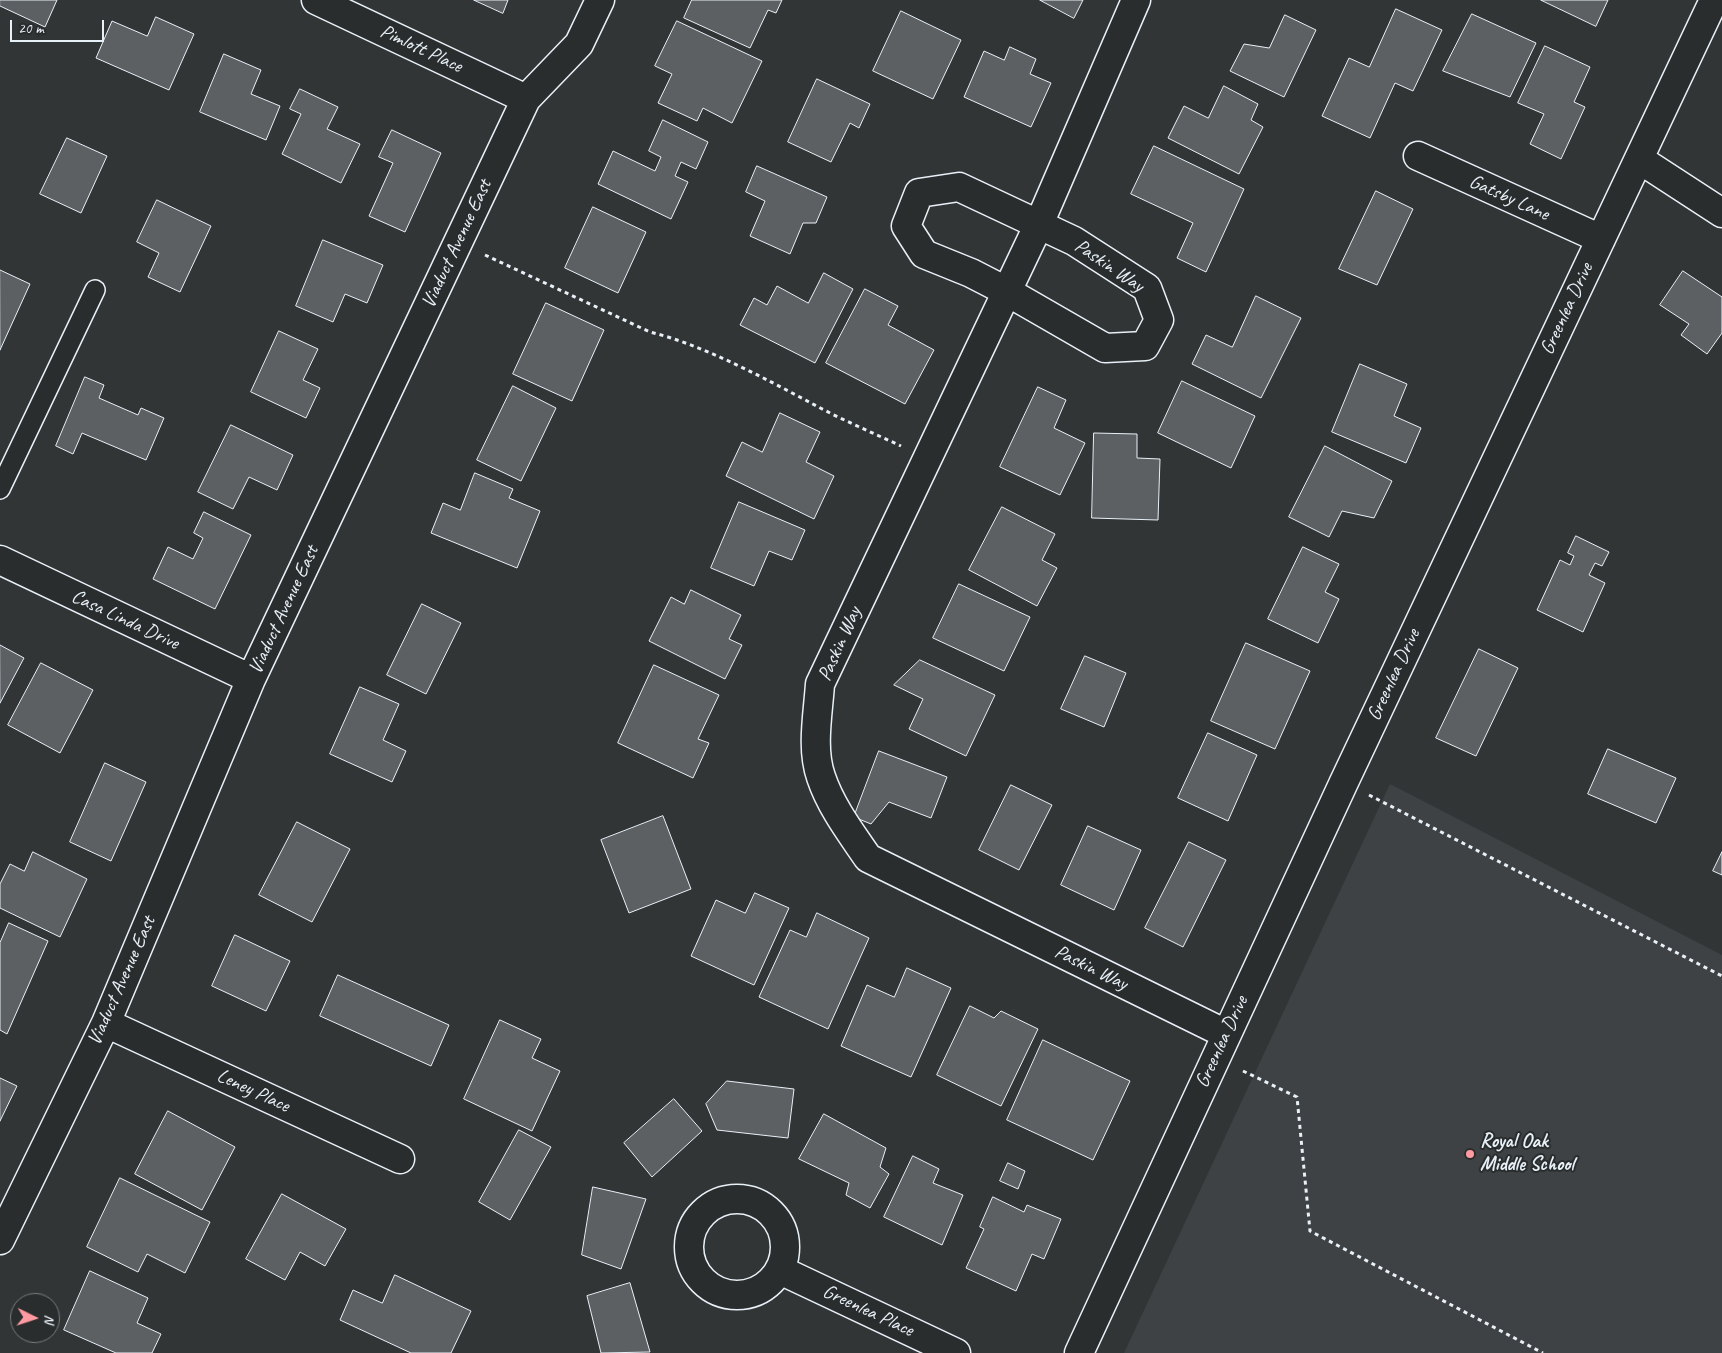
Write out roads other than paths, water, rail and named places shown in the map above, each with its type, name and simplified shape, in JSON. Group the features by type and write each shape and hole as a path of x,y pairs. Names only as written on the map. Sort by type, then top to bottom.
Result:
{"street":[{"name":"Pimlott Place","path":"316,0 526,99"},
{"name":"Viaduct Avenue East","path":"0,1240 106,1023 251,679 526,99 579,44 600,0"},
{"name":"Paskin Way","path":"1136,0 1038,224 820,684 816,740 821,777 839,816 868,858 1220,1046"},
{"name":"Greenlea Drive","path":"1079,1353 1220,1046 1714,0"},
{"name":"Gatsby Lane","path":"1418,156 1601,239"},
{"path":"1639,159 1722,213"},
{"name":"Paskin Way","path":"959,187 1038,224 1074,241 1147,288 1159,320 1146,346 1104,348 1006,291 971,273 924,254 906,226 920,193 959,187"},
{"name":"Casa Linda Drive","path":"0,560 251,679"},
{"name":"Leney Place","path":"106,1023 400,1159"},
{"name":"Greenlea Place","path":"780,1270 956,1353"}],"lane":[{"path":"0,489 95,290"}],"place":[{"name":"Royal Oak Middle School","path":"1470,1154"}]}
